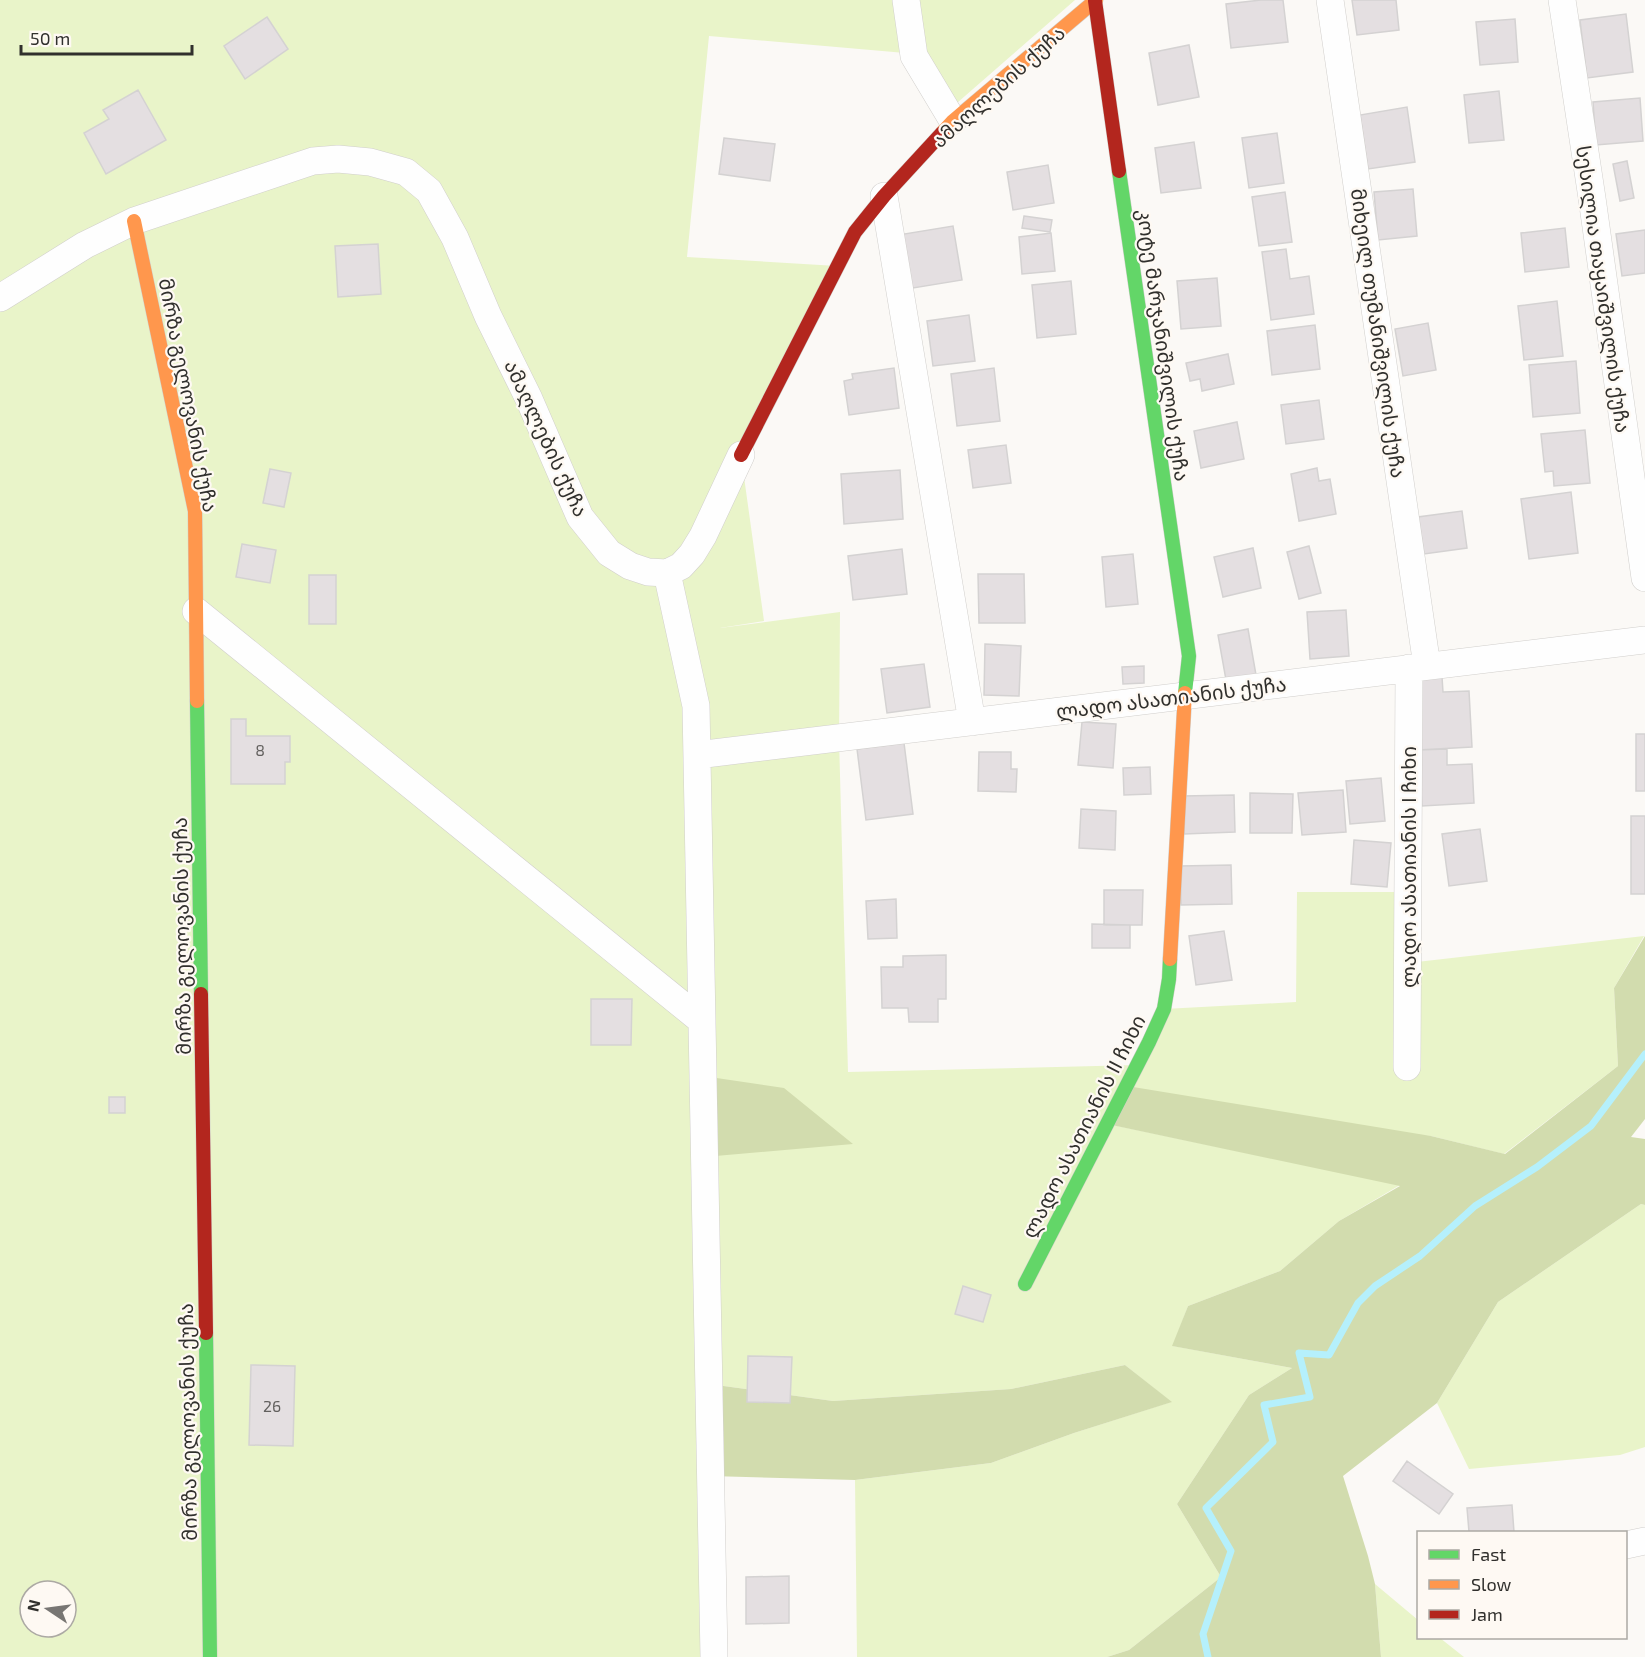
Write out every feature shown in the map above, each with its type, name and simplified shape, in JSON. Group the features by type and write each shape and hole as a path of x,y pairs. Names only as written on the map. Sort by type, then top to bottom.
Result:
{"street":[{"path":"906,0 914,56 953,121"},
{"name":"მიხეილ თუმანიშვილის ქუჩა","path":"1330,0 1418,667"},
{"name":"სესილია თაყაიშვილის ქუჩა","path":"1562,0 1645,578"},
{"name":"ამაღლების ქუჩა","path":"0,298 85,245 134,221 313,161 338,159 370,162 406,172 429,191 455,238 580,517 609,554 630,566 648,572 667,573 681,566 692,555 703,536 741,454 855,232 884,196 953,121 1095,1"},
{"name":"კოტე მარჯანიშვილის ქუჩა","path":"1095,1 1189,656 1185,696"},
{"path":"884,196 972,722"},
{"name":"მირზა გელოვანის ქუჩა","path":"134,221 195,511 210,1657"},
{"path":"667,573 696,706 714,1657"},
{"path":"196,610 702,1021"},
{"name":"ლადო ასათიანის ქუჩა","path":"697,755 1645,640"},
{"name":"ლადო ასათიანის I ჩიხი","path":"1407,1067 1418,667"},
{"name":"ლადო ასათიანის II ჩიხი","path":"1025,1284 1164,1009 1169,979 1185,696"},
{"path":"1627,1545 1645,1541"}],"green space":[{"path":"0,0 1075,0 957,103 905,53 709,36 687,257 837,266 741,455 764,621 720,628 840,612 839,738 848,1072 1137,1065 1164,1009 1296,1002 1297,892 1407,892 1408,963 1644,936 1614,988 1618,1066 1504,1154 1431,1136 1108,1124 1400,1185 1339,1221 1280,1271 1188,1306 1173,1346 1292,1368 1249,1395 1177,1504 1221,1577 1129,1650 1107,1657 857,1657 855,1480 991,1463 1171,1402 1125,1365 1011,1389 833,1401 709,1384 714,1657 0,1657"},
{"path":"1645,936 1645,1119 1631,1137 1645,1139 1645,1205 1641,1204 1498,1302 1437,1403 1343,1476 1375,1584 1381,1657 1107,1657 1129,1650 1221,1577 1177,1504 1249,1395 1292,1368 1172,1346 1188,1306 1280,1271 1339,1221 1400,1186 1107,1124 1127,1086 1431,1136 1505,1154 1618,1066 1614,988"},
{"path":"703,1076 784,1088 853,1144 704,1157"},
{"path":"1641,1204 1645,1205 1645,1447 1620,1455 1469,1469 1437,1403 1498,1302"},
{"path":"1125,1365 1172,1402 1074,1433 991,1463 855,1480 710,1476 709,1384 833,1401 1011,1389"},
{"path":"1375,1584 1417,1619 1417,1639 1441,1639 1464,1657 1381,1657"}],"building":[{"path":"1283,0 1288,42 1231,48 1226,4"},
{"path":"1352,0 1396,0 1399,30 1357,35"},
{"path":"1626,14 1633,72 1587,78 1580,20"},
{"path":"267,17 288,49 245,79 224,46"},
{"path":"1515,19 1518,62 1480,65 1476,22"},
{"path":"1189,45 1199,97 1158,105 1149,53"},
{"path":"138,90 166,140 106,174 84,133 109,119 103,110"},
{"path":"1499,91 1504,140 1469,143 1464,95"},
{"path":"1640,98 1643,141 1596,145 1593,102"},
{"path":"1407,107 1415,162 1368,169 1360,115"},
{"path":"1277,133 1284,183 1249,188 1242,138"},
{"path":"724,138 775,144 770,181 719,174"},
{"path":"1194,142 1201,188 1161,193 1155,148"},
{"path":"1627,161 1634,198 1620,201 1613,164"},
{"path":"1048,165 1054,203 1013,210 1007,172"},
{"path":"1413,189 1417,236 1378,240 1374,192"},
{"path":"1285,192 1292,242 1259,246 1252,197"},
{"path":"1024,216 1052,220 1050,232 1022,228"},
{"path":"953,226 962,280 907,289 898,235"},
{"path":"1565,228 1569,267 1525,272 1521,233"},
{"path":"1645,230 1645,273 1622,276 1616,234"},
{"path":"1051,233 1055,271 1022,274 1019,237"},
{"path":"378,244 381,294 338,297 335,246"},
{"path":"1286,249 1290,279 1309,276 1314,314 1271,320 1262,252"},
{"path":"1217,278 1221,326 1181,329 1177,281"},
{"path":"1071,281 1076,334 1037,338 1032,285"},
{"path":"1557,301 1563,356 1524,360 1518,306"},
{"path":"969,315 975,361 933,366 927,321"},
{"path":"1428,323 1436,370 1403,376 1395,329"},
{"path":"1315,325 1320,369 1272,375 1267,331"},
{"path":"1228,354 1234,384 1202,391 1200,379 1190,381 1186,363"},
{"path":"1576,361 1580,413 1533,417 1529,365"},
{"path":"894,368 899,408 849,415 844,381 853,379 852,374"},
{"path":"994,368 1000,421 957,426 951,374"},
{"path":"1319,400 1324,439 1286,444 1281,405"},
{"path":"1237,422 1244,459 1201,468 1194,431"},
{"path":"1585,430 1590,483 1554,486 1553,471 1545,472 1541,434"},
{"path":"1006,445 1011,483 973,488 968,450"},
{"path":"1317,468 1319,481 1330,479 1336,514 1299,521 1291,474"},
{"path":"270,469 291,473 284,507 263,503"},
{"path":"900,470 903,519 844,524 841,474"},
{"path":"1571,492 1578,553 1529,559 1521,499"},
{"path":"1462,511 1467,548 1424,554 1418,517"},
{"path":"242,544 276,550 270,583 236,577"},
{"path":"1309,546 1321,593 1299,599 1287,552"},
{"path":"1253,548 1261,588 1223,597 1214,557"},
{"path":"902,549 907,594 853,600 848,556"},
{"path":"1133,554 1138,604 1106,607 1102,557"},
{"path":"978,574 1024,574 1025,623 979,623"},
{"path":"309,575 336,575 336,624 309,624"},
{"path":"1346,610 1349,656 1310,659 1307,612"},
{"path":"1248,629 1256,675 1226,680 1218,635"},
{"path":"985,644 1021,646 1019,696 984,695"},
{"path":"924,664 930,707 887,713 881,669"},
{"path":"1144,666 1144,683 1123,684 1122,667"},
{"path":"1442,677 1443,692 1469,691 1472,747 1418,750 1414,679"},
{"path":"231,719 246,719 246,736 290,736 290,762 285,762 285,784 231,784"},
{"path":"1082,722 1116,724 1113,768 1078,765"},
{"path":"1636,734 1645,734 1645,791 1636,791"},
{"path":"904,743 913,814 866,820 857,749"},
{"path":"1447,749 1447,765 1472,764 1474,803 1422,806 1418,750"},
{"path":"979,752 1011,752 1011,769 1017,769 1016,792 978,791"},
{"path":"1150,767 1151,794 1124,795 1123,768"},
{"path":"1381,778 1385,821 1350,824 1346,781"},
{"path":"1343,790 1346,832 1302,835 1298,793"},
{"path":"1250,793 1293,794 1292,833 1250,833"},
{"path":"1234,795 1235,832 1184,834 1183,796"},
{"path":"1081,809 1116,811 1115,850 1079,848"},
{"path":"1631,816 1645,816 1645,894 1631,894"},
{"path":"1480,829 1487,881 1449,886 1442,834"},
{"path":"1354,840 1391,843 1387,887 1351,884"},
{"path":"1231,865 1232,904 1181,905 1180,866"},
{"path":"1104,890 1143,890 1142,925 1104,925"},
{"path":"896,899 897,938 868,939 866,901"},
{"path":"1092,924 1130,925 1130,948 1092,948"},
{"path":"1224,931 1232,980 1196,985 1189,936"},
{"path":"946,955 946,999 938,999 938,1022 909,1022 908,1008 882,1008 881,967 903,967 903,956"},
{"path":"591,999 632,999 631,1045 591,1045"},
{"path":"109,1097 125,1097 125,1113 109,1113"},
{"path":"963,1286 991,1295 983,1322 955,1314"},
{"path":"748,1356 792,1357 790,1403 747,1402"},
{"path":"251,1365 295,1366 293,1446 249,1445"},
{"path":"1407,1461 1453,1494 1439,1514 1393,1481"},
{"path":"1512,1505 1514,1531 1469,1531 1467,1508"},
{"path":"789,1576 789,1623 746,1624 746,1577"}],"waterway":[{"path":"1208,1657 1203,1634 1231,1551 1206,1508 1273,1442 1264,1405 1310,1397 1299,1353 1329,1355 1358,1303 1375,1286 1420,1256 1475,1206 1537,1167 1591,1126 1645,1054"}],"traffic: fast":[{"path":"1119,171 1189,656 1185,693"},
{"path":"197,701 201,994"},
{"path":"1025,1284 1164,1009 1170,959"},
{"path":"206,1333 210,1657"}],"traffic: slow":[{"path":"942,133 953,121 1096,0"},
{"path":"134,221 195,511 197,701"},
{"path":"1170,959 1185,693"}],"traffic: jam":[{"path":"1095,1 1119,171"},
{"path":"741,455 855,232 884,196 942,133"},
{"path":"201,994 206,1333"}]}
